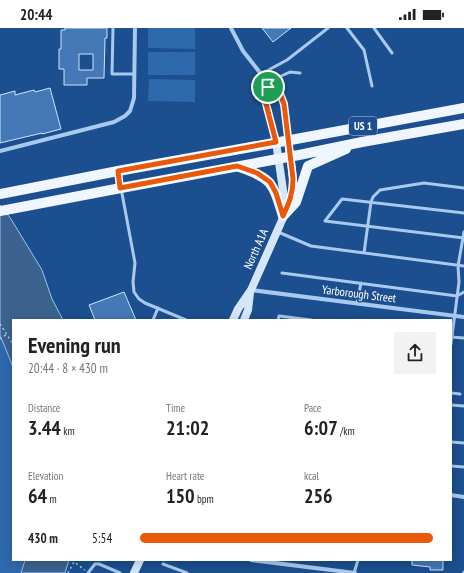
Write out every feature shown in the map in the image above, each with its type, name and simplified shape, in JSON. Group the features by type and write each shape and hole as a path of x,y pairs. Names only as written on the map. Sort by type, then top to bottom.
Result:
{"main road":[{"name":"US 1","path":"2,193 464,108"},
{"name":"US 1","path":"0,211 464,124"},
{"path":"283,216 296,202 308,166 362,142"},
{"path":"237,166 257,173 270,182 276,193 283,216"}],"street":[{"path":"0,151 120,120 130,111 134,98 135,28"},
{"path":"231,28 244,51 267,85 279,91 284,104 288,140"},
{"path":"267,85 265,100 276,142"},
{"name":"North A1A","path":"234,319 238,308 251,290 291,200 293,190 288,140"},
{"name":"North A1A","path":"276,142 283,190 283,216"},
{"name":"North A1A","path":"244,319 248,310 251,290"},
{"name":"Yarborough Street","path":"251,290 464,317"},
{"path":"452,495 464,497"},
{"path":"134,573 139,561"},
{"path":"259,561 354,573"}],"lane":[{"path":"113,28 112,74 134,74"},
{"path":"261,74 287,60 328,28"},
{"path":"347,28 364,50 372,86"},
{"path":"374,28 392,53"},
{"path":"267,85 290,72 300,72"},
{"path":"118,171 135,263 132,282 134,292 139,299 184,319"},
{"path":"364,253 371,202 373,197 380,190 424,183 464,188"},
{"path":"464,213 342,199 325,221 464,238"},
{"path":"276,231 312,246 464,266"},
{"path":"452,332 459,282 458,266 464,232"},
{"path":"282,273 457,296 464,292"},
{"path":"358,303 361,284"},
{"path":"153,319 158,308"},
{"path":"278,319 279,316 303,319"},
{"path":"452,337 464,338"},
{"path":"452,393 460,394"},
{"path":"452,405 464,406"},
{"path":"452,442 464,444"},
{"path":"452,466 464,467"},
{"path":"354,573 358,561"},
{"path":"88,573 94,564 100,564 120,573"},
{"path":"164,564 187,573"}],"path":[{"path":"0,324 12,342"},
{"path":"0,339 7,334"},
{"path":"68,573 74,562 88,573"}],"shaded area":[{"path":"148,28 195,28 195,49 148,48"},
{"path":"148,52 195,52 195,75 148,75"},
{"path":"149,79 195,80 195,102 148,101"},
{"path":"0,205 11,219 42,270 52,299 62,319 12,319 12,365 0,335"},
{"path":"0,335 12,365 12,561 24,561 21,573 0,573"},
{"path":"25,561 69,561 65,573 21,573"}],"building":[{"path":"65,28 107,28 107,38 105,38 104,78 87,78 87,85 64,85 64,69 59,69 59,49 61,49 61,30 65,30","holes":["79,54 93,54 93,70 79,70"]},
{"path":"262,28 291,28 273,42"},
{"path":"50,88 61,129 0,143 0,95 15,91 15,95"},
{"path":"124,292 136,319 95,319 89,305"},
{"path":"412,561 443,561 443,570 430,570 430,567 412,565"}],"route":[{"path":"268,87 279,91 284,104 293,179 291,200 283,216 276,193 270,182 264,176 237,166 120,188 118,171 276,142 265,100 265,93 268,87"}]}
